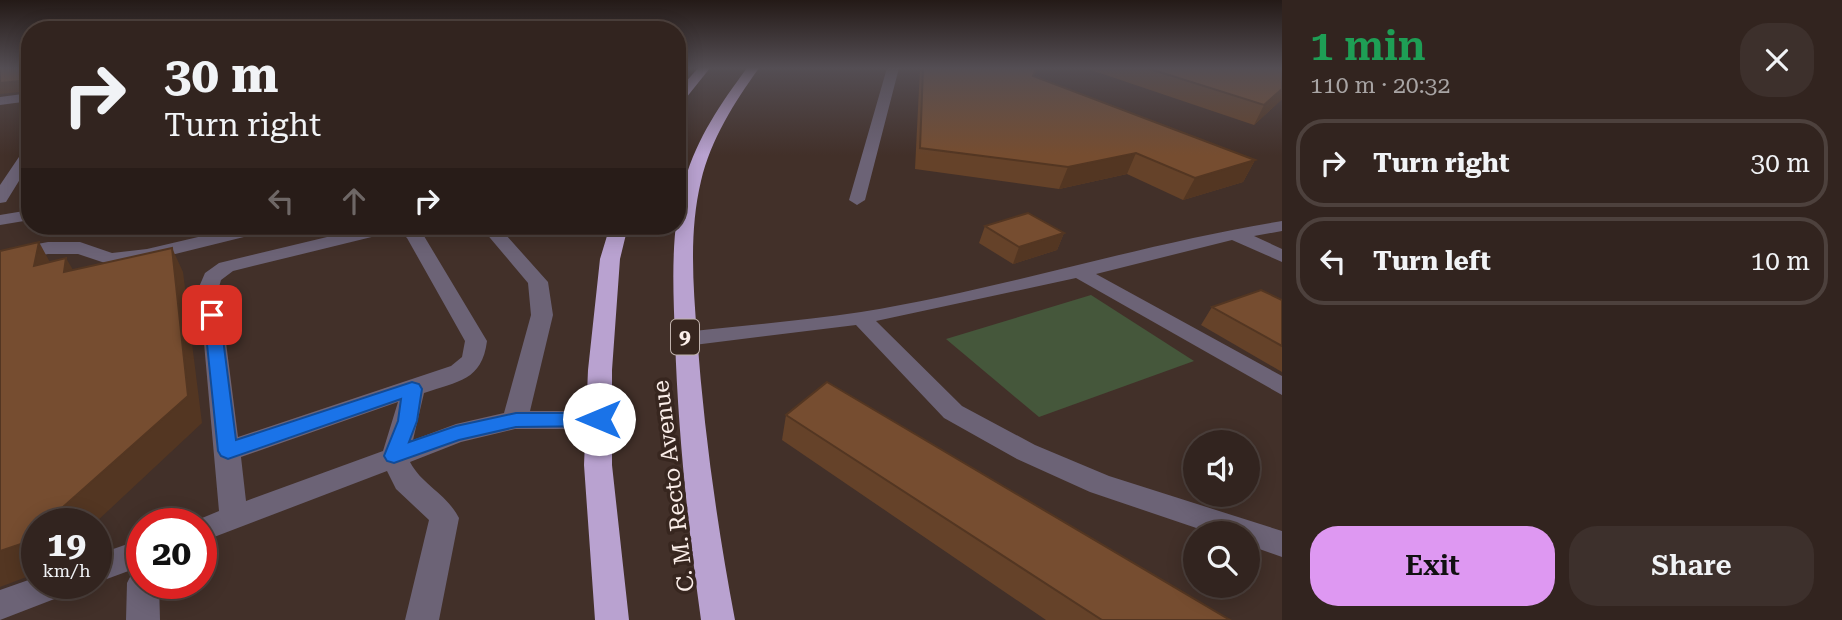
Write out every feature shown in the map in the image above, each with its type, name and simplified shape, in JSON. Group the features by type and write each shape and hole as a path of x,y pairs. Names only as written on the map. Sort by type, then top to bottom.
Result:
{"highway":[{"name":"C. M. Recto Avenue","path":"718,620 698,501 685,339 684,263 691,191 696,171 714,125 733,97"},
{"path":"612,620 598,465 600,370 610,259 617,235"}],"street":[{"path":"857,200 885,97"},
{"path":"0,101 21,98"},
{"path":"0,198 21,165"},
{"path":"0,220 21,216"},
{"path":"685,339 861,318 1079,272 1234,234 1282,226"},
{"path":"1234,234 1282,256"},
{"path":"0,257 48,248 80,248 111,259 147,255 229,235"},
{"path":"234,518 209,287 212,276 226,267 355,235"},
{"path":"228,451 459,372 473,359 476,341 415,235"},
{"path":"497,235 538,282 542,315 516,420"},
{"path":"1079,272 1282,387"},
{"path":"861,318 953,412 1026,452 1100,484 1282,544"},
{"path":"412,389 407,421 394,456 406,481 433,503 444,518 422,620"},
{"path":"217,524 456,433 516,420 599,419"},
{"path":"0,605 21,597"},
{"path":"143,620 144,599"}],"green space":[{"path":"1091,295 1194,361 1039,417 946,339"}],"building":[{"path":"922,97 1088,97 1255,160 1195,178 1136,153 1068,167 920,148"},
{"path":"1238,97 1273,97 1264,105"},
{"path":"1028,213 1064,233 1019,247 985,226"},
{"path":"39,242 34,266 66,258 64,272 172,248 188,396 62,508 21,508 21,544 0,551 0,251"},
{"path":"1261,290 1282,300 1282,346 1212,307"},
{"path":"827,382 1183,592 1183,598 1193,598 1230,620 1102,620 786,415"}],"route":[{"path":"212,315 228,451 412,389 407,421 394,456 456,433 516,420 599,419"}]}
